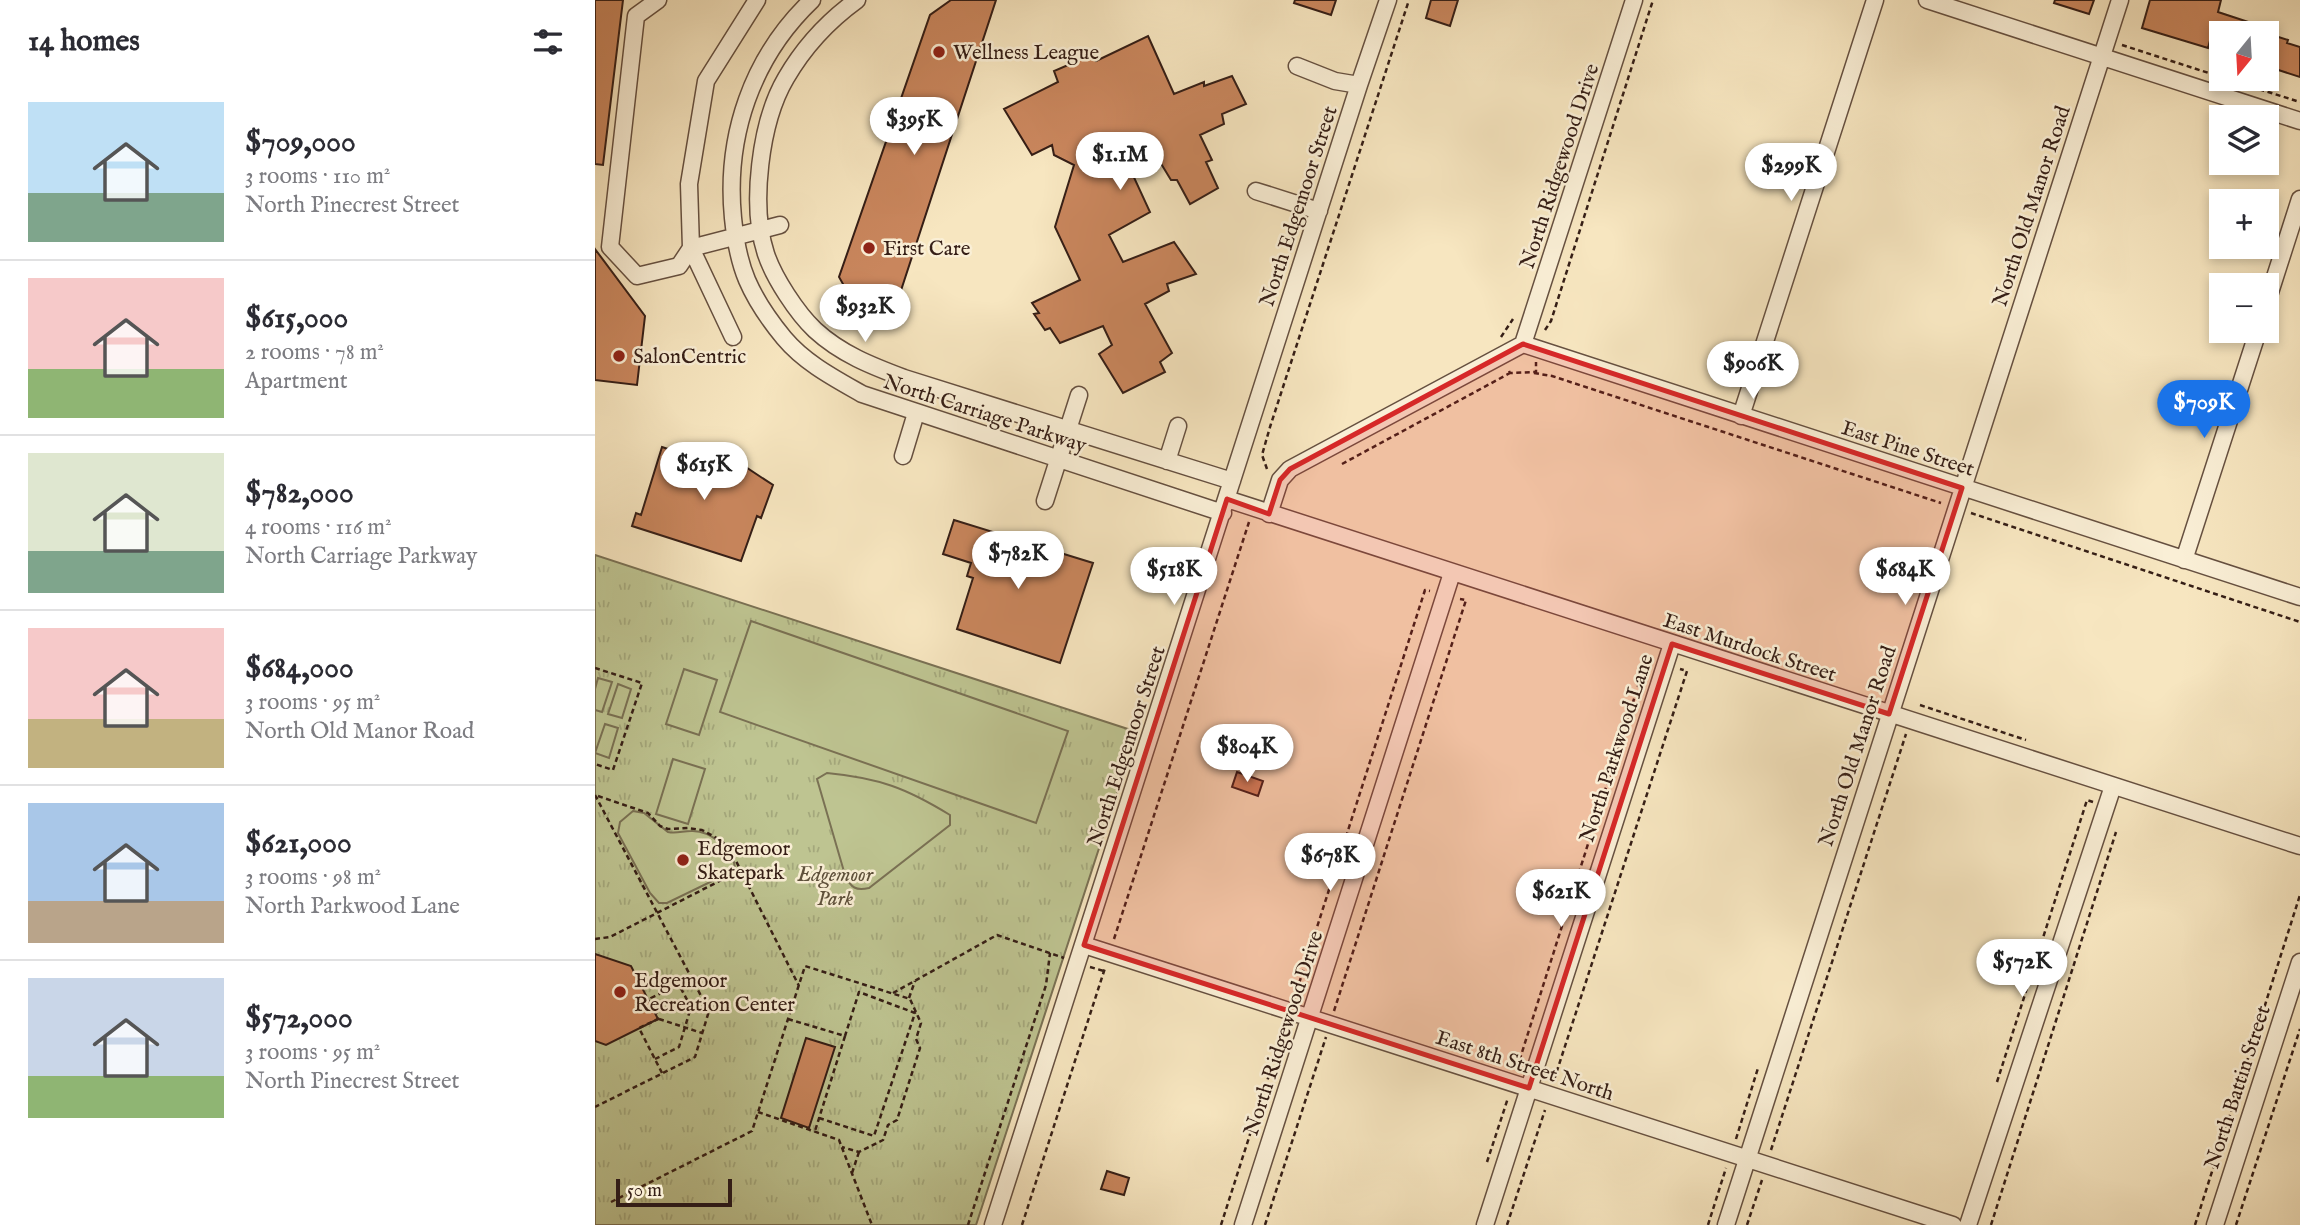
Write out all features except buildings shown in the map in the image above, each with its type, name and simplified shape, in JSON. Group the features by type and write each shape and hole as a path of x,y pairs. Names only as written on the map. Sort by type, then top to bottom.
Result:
{"street":[{"path":"658,0 636,16 610,247 637,276 679,266 691,248 780,225"},
{"path":"733,337 691,248 689,184 706,81 757,0"},
{"name":"North Carriage Parkway","path":"812,0 791,20 767,55 746,97 735,138 730,189 735,236 746,279 762,308 786,340 819,370 862,394 1059,460 1225,506"},
{"name":"North Carriage Parkway","path":"857,0 812,39 785,79 769,121 761,160 759,197 766,255 782,287 814,329 856,360 904,378 1233,481"},
{"name":"North Edgemoor Street","path":"993,1225 1388,0"},
{"name":"North Ridgewood Drive","path":"1523,344 1634,0"},
{"path":"1741,416 1875,0"},
{"path":"1927,0 2300,121"},
{"name":"North Old Manor Road","path":"1726,1225 2120,0"},
{"path":"1297,66 1335,81 1359,85"},
{"path":"1255,191 1319,211"},
{"path":"2276,273 2300,199"},
{"path":"2184,560 2254,343"},
{"path":"1269,514 1280,480 1290,469 1523,344"},
{"name":"East Pine Street","path":"1523,344 2300,597"},
{"path":"1045,501 1079,396"},
{"path":"903,456 916,413"},
{"path":"1167,461 1178,426"},
{"name":"East Murdock Street","path":"1225,506 1254,508 2300,846"},
{"name":"North Ridgewood Drive","path":"1243,1225 1452,573"},
{"name":"North Parkwood Lane","path":"1485,1225 1672,644"},
{"path":"1968,1225 2112,786"},
{"name":"East 8th Street North","path":"1084,945 1953,1225"},
{"name":"North Battin Street","path":"2215,1225 2300,962"}],"path":[{"path":"1267,469 1262,455 1270,427 1409,0"},
{"path":"2122,45 2209,73"},
{"path":"2265,91 2300,102"},
{"path":"1342,464 1510,373"},
{"path":"1531,373 1565,380 2300,622"},
{"path":"1022,1225 1254,508"},
{"path":"1221,1225 1425,590 1466,600 1265,1225"},
{"path":"595,667 642,682 613,770 595,764"},
{"path":"1507,1225 1687,671"},
{"path":"1747,1225 1910,721"},
{"path":"596,795 648,813 660,826 668,830 688,828 709,833 726,846 741,870 799,986"},
{"path":"595,1107 695,1056 709,1011 596,795"},
{"path":"1991,1225 2118,825"},
{"path":"595,939 610,937 741,870"},
{"path":"2195,1225 2300,895"},
{"path":"892,993 997,936 1104,971"},
{"path":"968,1225 1047,985 1050,953"},
{"path":"611,1202 752,1131 805,966 909,999 921,1023 916,1039 920,1048 897,1120 888,1125 883,1140 859,1152 842,1147"},
{"path":"658,1018 651,998 692,978"},
{"path":"909,999 915,981"},
{"path":"655,1059 679,1047 691,1007 679,985"},
{"path":"815,1131 819,1118 859,992 915,1013 874,1136 819,1118"},
{"path":"662,1073 639,1028 658,1018 702,1033"},
{"path":"788,1019 845,1036"},
{"path":"2236,1225 2300,1029"},
{"path":"758,1112 839,1140 873,1225"},
{"path":"852,1173 859,1152"}],"highlighted area":[{"path":"1523,344 1962,488 1889,714 1672,644 1529,1088 1084,945 1227,499 1269,514 1280,480 1290,469"}],"green space":[{"name":"Edgemoor Park","path":"595,555 1137,732 976,1225 595,1225"},
{"path":"751,621 1068,731 1036,823 720,712"},
{"path":"684,669 717,680 699,735 666,724"},
{"path":"598,678 612,682 602,712 595,710"},
{"path":"618,684 631,689 622,718 608,714"},
{"path":"605,724 618,728 609,758 595,753"},
{"path":"673,759 705,769 688,824 656,814"},
{"path":"827,773 877,781 905,791 950,815 950,825 869,888 854,888 845,875 817,779"},
{"name":"Edgemoor Skatepark","path":"633,811 644,813 668,832 698,832 713,838 731,855 735,870 667,903 659,903 650,893 618,833 620,822"}],"place":[{"name":"Wellness League","path":"939,52"},
{"name":"First Care","path":"869,248"},
{"name":"SalonCentric","path":"619,356"},
{"name":"Edgemoor Skatepark","path":"683,860"},
{"name":"Edgemoor Recreation Center","path":"620,992"}]}
